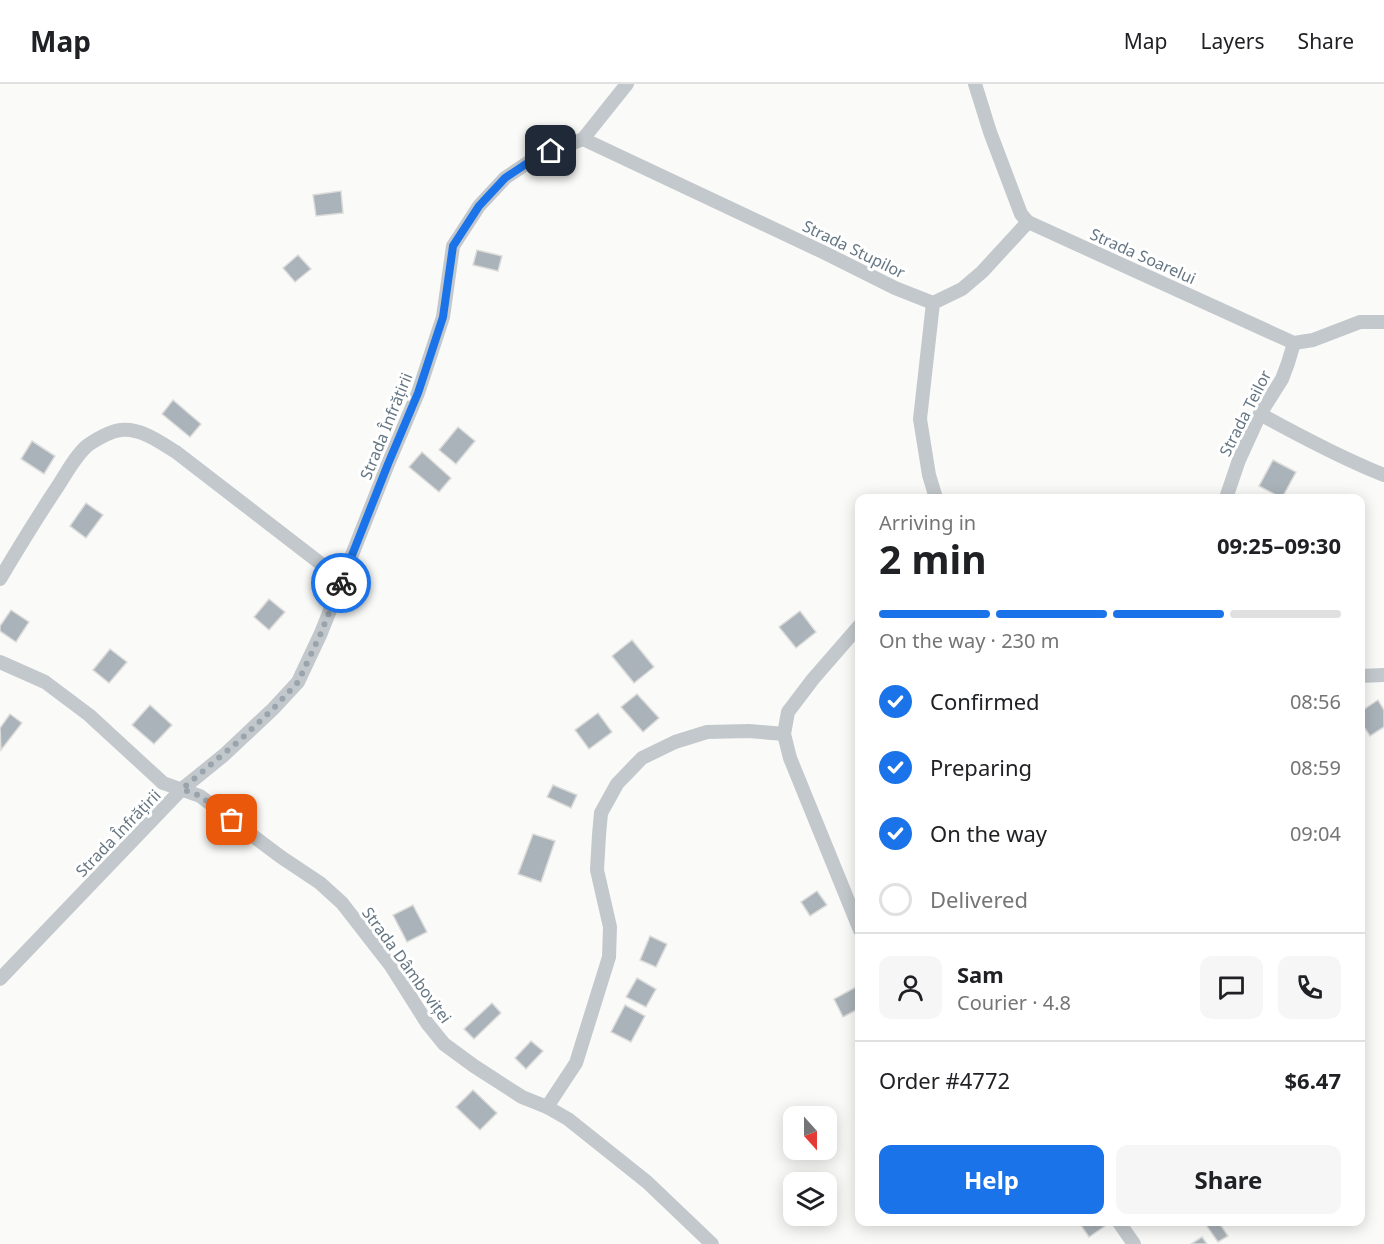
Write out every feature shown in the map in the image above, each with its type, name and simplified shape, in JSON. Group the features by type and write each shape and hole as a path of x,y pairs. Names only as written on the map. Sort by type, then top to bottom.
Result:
{"street":[{"name":"Strada Înfrățirii","path":"0,979 182,789 224,755 298,682 321,633 418,393 443,317 453,246 479,206 505,178 535,158 583,139 627,84"},
{"path":"935,494 929,475 920,419 933,303 963,288 982,272 1028,222 1021,214 990,132 975,84"},
{"name":"Strada Stupilor","path":"583,139 895,288 933,303"},
{"name":"Strada Soarelui","path":"1028,222 1294,343"},
{"path":"1294,343 1312,340 1360,322 1384,322"},
{"name":"Strada Teilor","path":"1227,494 1239,460 1260,414 1282,379 1294,343"},
{"path":"1260,414 1358,465 1384,475"},
{"path":"0,579 30,528 76,459 88,446 108,434 121,430 134,431 155,439 176,452 342,580"},
{"path":"855,631 788,712 784,734 790,758 855,918"},
{"name":"Strada Dâmboviței","path":"0,662 45,682 89,715 162,783 200,796 281,857 320,883 342,903 391,966 427,1023 444,1044 522,1097 568,1119 647,1182 712,1244"},
{"path":"1365,676 1384,675"},
{"path":"547,1107 576,1063 609,957 610,927 597,870 602,813 617,784 642,758 675,742 707,732 749,731 784,734"},
{"path":"1121,1226 1134,1244"}],"building":[{"path":"341,191 343,213 316,216 313,195"},
{"path":"477,250 502,256 498,271 473,265"},
{"path":"298,255 311,269 295,282 283,268"},
{"path":"173,400 201,424 190,437 162,414"},
{"path":"458,427 475,441 456,464 439,450"},
{"path":"32,441 55,456 44,474 21,459"},
{"path":"422,452 451,478 439,492 409,467"},
{"path":"1273,460 1296,472 1284,494 1274,494 1259,486"},
{"path":"86,503 103,515 86,538 70,526"},
{"path":"269,599 285,612 269,630 254,617"},
{"path":"11,610 29,622 16,642 0,631 0,626"},
{"path":"800,611 816,632 796,648 779,627"},
{"path":"632,640 654,667 634,683 612,656"},
{"path":"110,649 127,662 109,683 93,670"},
{"path":"637,694 659,718 643,732 621,707"},
{"path":"1378,700 1384,710 1384,727 1370,736 1365,728 1365,709"},
{"path":"150,705 172,725 154,744 132,725"},
{"path":"598,713 612,732 589,749 575,730"},
{"path":"10,714 22,723 1,750 0,728"},
{"path":"553,785 577,795 571,808 547,797"},
{"path":"533,834 555,841 541,882 518,874"},
{"path":"817,891 827,905 810,916 801,902"},
{"path":"413,905 427,932 407,942 393,915"},
{"path":"650,936 667,944 656,967 640,960"},
{"path":"637,978 656,989 646,1007 626,997"},
{"path":"855,988 855,1011 843,1017 834,999"},
{"path":"492,1003 501,1013 474,1039 464,1029"},
{"path":"625,1005 645,1016 631,1042 611,1032"},
{"path":"531,1041 543,1051 526,1069 515,1058"},
{"path":"473,1090 497,1113 480,1130 456,1107"},
{"path":"1081,1226 1105,1226 1089,1237"},
{"path":"1207,1226 1221,1226 1228,1236 1218,1242"},
{"path":"1202,1237 1207,1244 1191,1244"}],"way so far":[{"path":"232,820 200,796 182,789 224,755 298,682 341,583"}],"route":[{"path":"341,583 418,393 443,317 453,246 479,206 505,178 535,158 551,151"}]}
